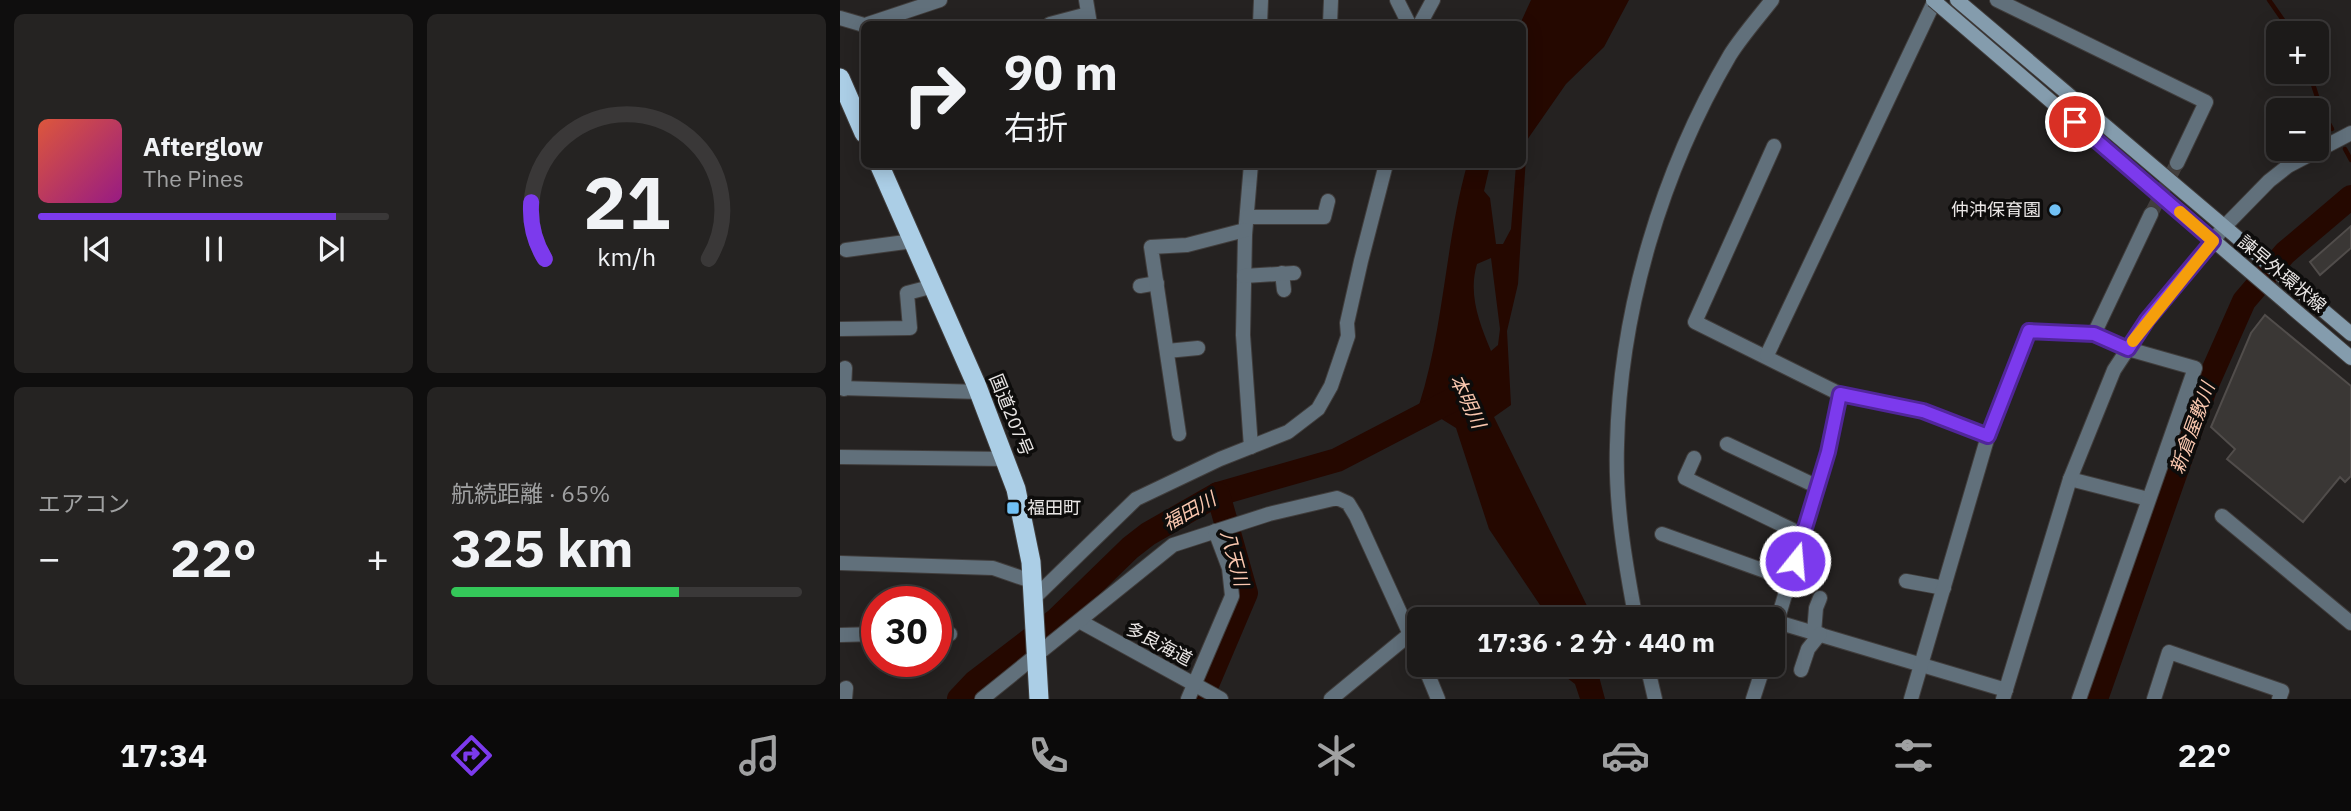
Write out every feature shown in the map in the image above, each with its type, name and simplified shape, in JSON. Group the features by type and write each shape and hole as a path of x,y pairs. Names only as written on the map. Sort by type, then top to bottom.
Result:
{"highway":[{"path":"840,78 861,125"},
{"name":"国道207号","path":"881,168 980,392 1006,459 1021,509 1031,562 1039,699"}],"main road":[{"name":"諫早外環状線","path":"1934,0 2351,358"},
{"name":"諫早外環状線","path":"1957,0 2351,334"}],"street":[{"path":"878,21 940,0"},
{"path":"1260,21 1261,0"},
{"path":"1330,21 1331,0"},
{"path":"1397,0 1408,21"},
{"path":"1422,21 1433,0"},
{"path":"1634,607 1622,545 1616,446 1630,323 1648,242 1695,120 1732,52 1772,0"},
{"path":"1767,355 1822,232 1934,0"},
{"path":"1997,0 2206,102 2177,163"},
{"path":"1060,21 1088,13"},
{"path":"840,18 861,24"},
{"path":"1785,630 1866,640 2004,694 2070,479 2108,382 2128,349 2147,320 2225,226 2269,181 2288,166 2351,133"},
{"path":"1774,146 1695,322 1767,355 1840,394 1923,411 1988,436"},
{"path":"1251,168 1246,223 1243,335 1251,447"},
{"path":"840,563 993,568 1032,596 1136,499 1169,481 1288,432 1318,409 1331,386 1348,336 1347,323 1385,168"},
{"path":"1179,434 1151,247 1187,245 1246,223 1324,217 1328,201"},
{"path":"2094,334 2151,214"},
{"path":"846,250 913,241"},
{"path":"1244,276 1288,273 1284,290"},
{"path":"1140,286 1157,283"},
{"path":"840,329 910,328 907,293 934,286"},
{"path":"1911,699 1988,436 2029,331 2094,334 2128,349 2195,368 2080,699"},
{"path":"1167,351 1198,348"},
{"path":"845,368 842,388 980,392"},
{"path":"1782,607 1818,487 1840,394"},
{"path":"1727,444 1818,487"},
{"path":"840,457 1006,459"},
{"path":"1694,458 1685,478 1803,534"},
{"path":"2070,479 2148,499"},
{"path":"982,699 1035,652 1081,622 1101,601 1173,545 1311,503 1337,498 1348,503 1407,628"},
{"path":"2222,516 2351,623"},
{"path":"1188,699 1232,596 1229,568 1215,531"},
{"path":"1662,534 1790,580"},
{"path":"1906,581 1944,588"},
{"path":"1801,670 1808,649 1817,634 1816,608 1820,598"},
{"name":"多良海道","path":"1081,622 1221,699"},
{"path":"840,635 861,634"},
{"path":"1331,699 1407,636"},
{"path":"2154,699 2169,652 2282,691 2279,699"},
{"path":"1429,677 1438,699"},
{"path":"1650,677 1655,699"},
{"path":"1753,699 1759,677"}],"water":[{"path":"1531,0 1629,0 1604,47 1566,84 1527,140 1526,156 1526,21 1521,21"},
{"name":"本明川","path":"1466,168 1489,168 1484,191 1490,198 1496,244 1503,244 1511,229 1516,168 1525,168 1518,284 1507,331 1511,405 1494,417 1588,607 1541,607 1489,529 1456,428 1419,405 1434,346","holes":["1491,258 1500,329 1498,345 1491,351 1474,297 1477,264"]},
{"path":"1566,677 1599,677 1605,699 1580,699 1575,684"}],"building":[{"path":"2351,226 2351,248 2320,275 2310,262"},
{"path":"2265,315 2351,386 2351,476 2345,482 2340,477 2303,522 2227,459 2235,449 2211,427 2251,333"}],"waterway":[{"path":"2269,0 2284,21"},
{"path":"2313,84 2321,109 2332,129"},
{"path":"2345,149 2351,160"},
{"name":"新倉屋敷川","path":"2096,699 2205,389 2244,301 2285,253 2351,197"},
{"name":"福田川","path":"959,699 975,682 1056,620 1148,534 1218,494 1337,460 1460,396"},
{"name":"八天川","path":"1201,699 1246,593 1218,494"}],"tunnel":[{"path":"2151,214 2177,163"}],"slow traffic":[{"path":"2133,341 2147,320 2213,241 2180,212"}],"place":[{"name":"仲沖保育園","path":"2055,210"},
{"name":"福田町","path":"1013,508"}],"route":[{"path":"1795,561 1828,452 1840,394 1923,411 1988,436 2029,331 2094,334 2128,349 2147,320 2213,241 2075,122"}]}
